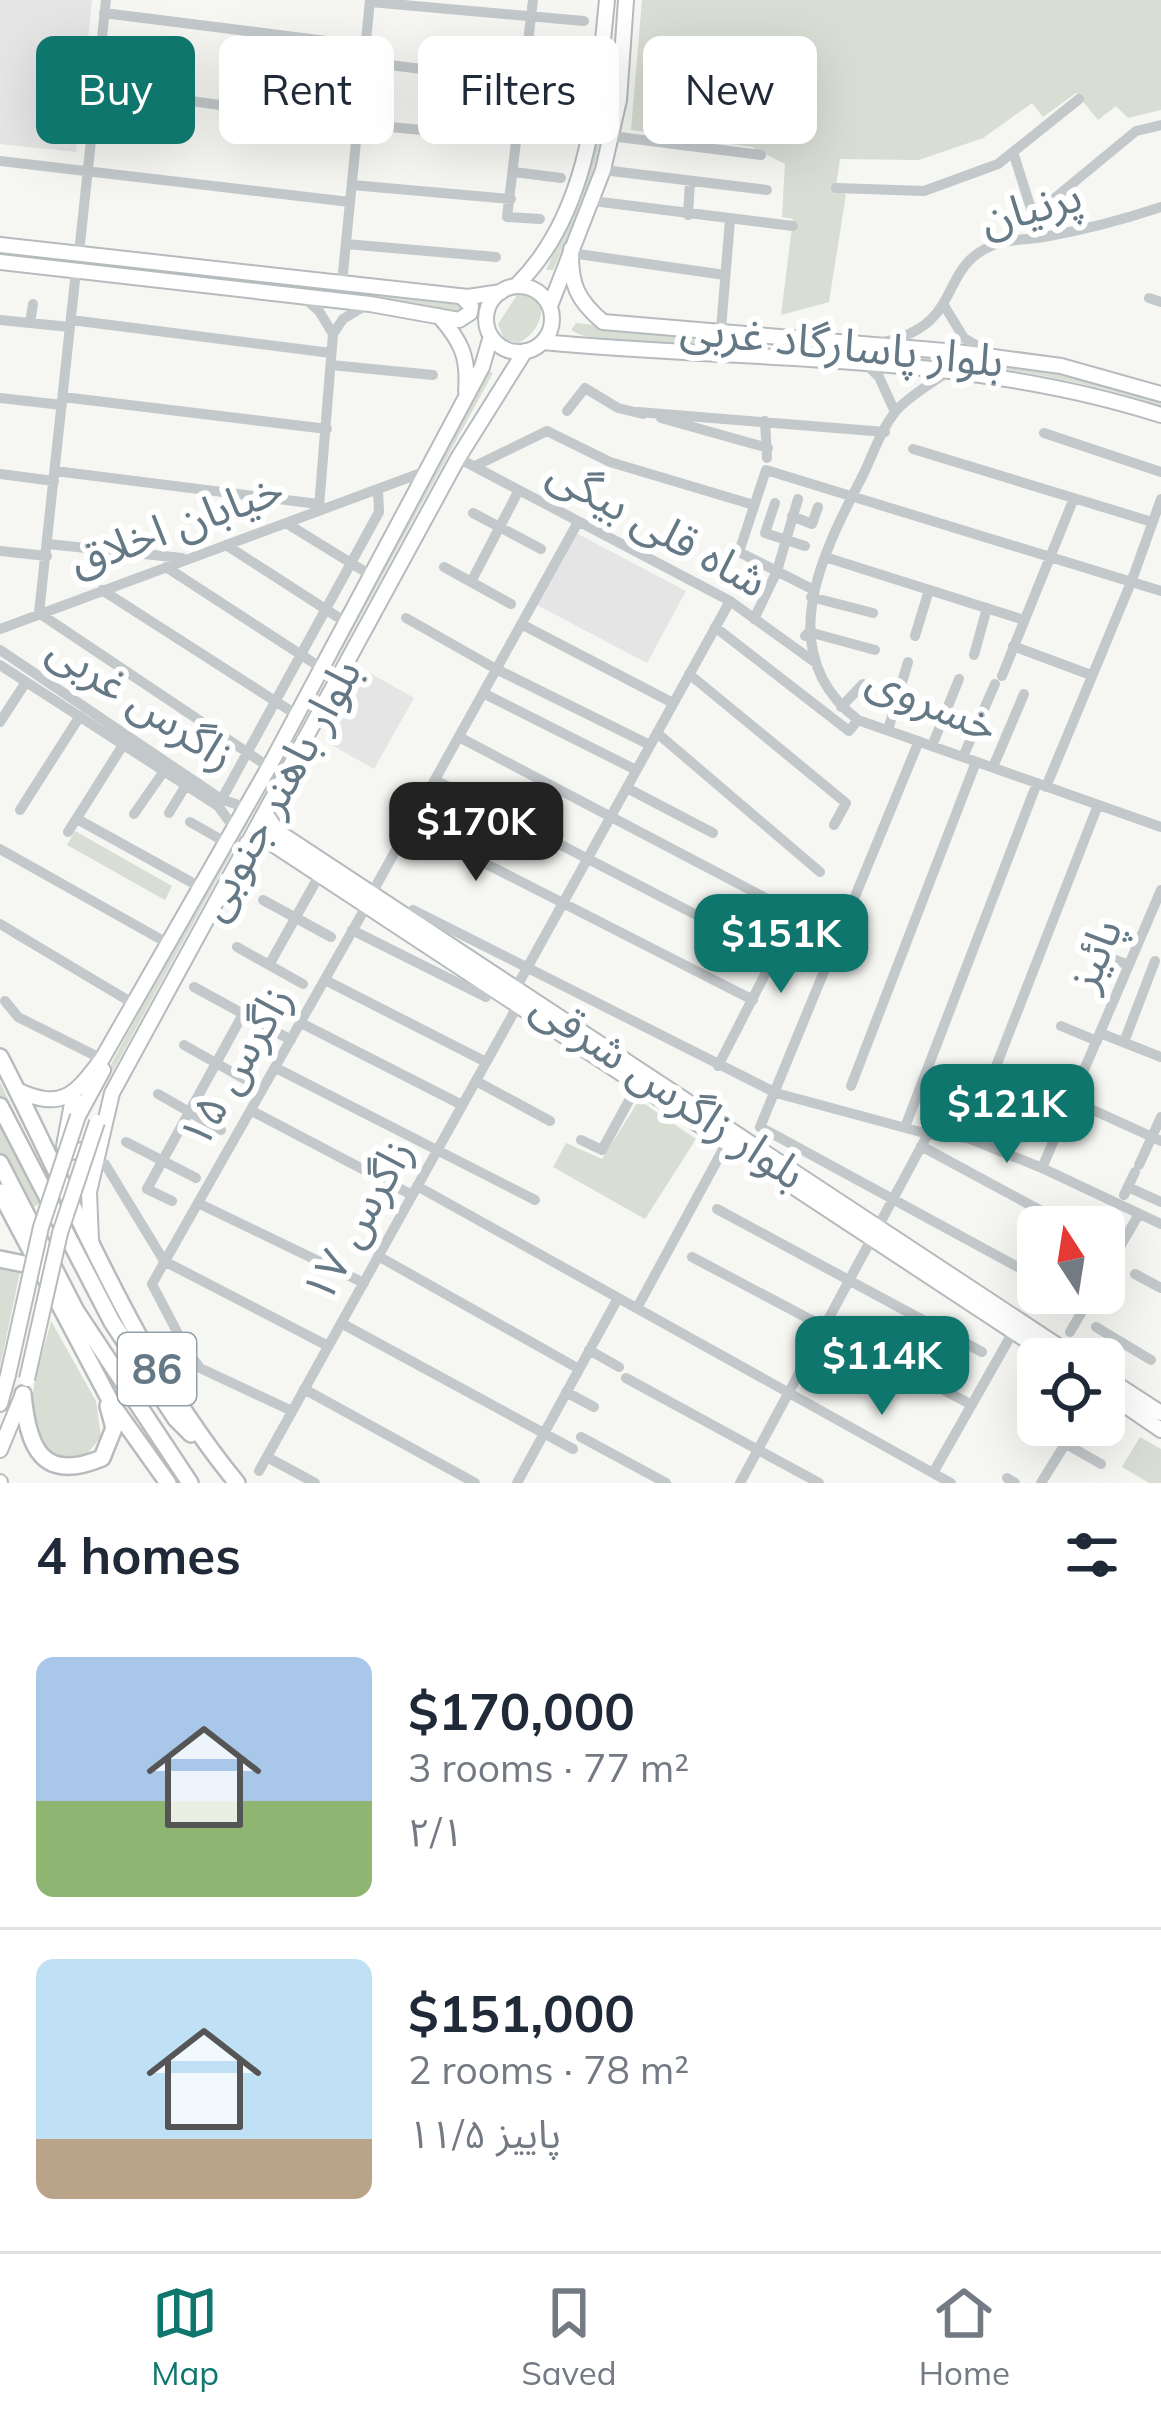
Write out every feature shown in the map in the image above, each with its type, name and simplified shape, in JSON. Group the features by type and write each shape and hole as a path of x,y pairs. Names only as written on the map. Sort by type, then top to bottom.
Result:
{"highway":[{"name":"86","path":"0,1057 157,1370 237,1483"},
{"path":"0,1106 112,1322 176,1419 215,1456"},
{"path":"0,1163 76,1311 190,1483"},
{"name":"86","path":"0,1192 102,1386 168,1483"},
{"path":"0,1259 39,1267"},
{"path":"25,1387 29,1437 47,1463 63,1471 79,1470 102,1458 114,1428 102,1386"}],"main road":[{"path":"604,36 608,0"},
{"path":"619,95 626,0"},
{"path":"587,144 569,204 539,258 487,314 491,336 506,349 525,351 543,342 552,325 550,306 593,202 609,144"},
{"path":"0,245 462,296 509,289 540,293 550,306"},
{"name":"بلوار پاسارگاد غربی","path":"571,251 575,291 603,322 721,329 999,358 1115,378 1161,394"},
{"path":"539,258 543,271 563,273"},
{"path":"0,262 368,304 459,320 470,313 471,306 462,296"},
{"path":"222,287 224,270"},
{"path":"439,316 464,349 469,366 465,400"},
{"path":"757,355 758,335"},
{"name":"بلوار باهنر جنوبی","path":"74,1094 102,1059 247,808 430,470 482,367 491,336"},
{"name":"بلوار پاسارگاد غربی","path":"543,342 947,372 1067,388 1161,415"},
{"name":"بلوار باهنر جنوبی","path":"91,1246 88,1192 112,1094 458,458 525,351"},
{"path":"482,367 500,367 504,382"},
{"name":"بلوار زاگرس شرقی","path":"265,813 274,837 320,874 369,899"},
{"path":"248,843 274,837"},
{"name":"بلوار زاگرس شرقی","path":"274,837 443,948 518,1005 602,1052 638,1084 726,1144 827,1203"},
{"path":"0,1404 40,1227 78,1116 178,927"},
{"path":"0,1450 25,1387 59,1233 107,1091 197,936"},
{"name":"بلوار زاگرس شرقی","path":"443,948 516,988 602,1052 827,1203 1043,1338"},
{"path":"17,1090 48,1101 74,1094 64,1146 82,1152 101,1145"},
{"name":"بلوار زاگرس شرقی","path":"932,1271 1022,1338"},
{"path":"1125,1388 1161,1413"},
{"path":"1125,1405 1161,1430"}],"street":[{"path":"529,36 533,0"},
{"path":"367,36 370,1 584,21"},
{"path":"102,36 105,6 301,36"},
{"path":"836,188 924,191 998,164 1079,99"},
{"path":"1033,216 1136,131 1161,125"},
{"path":"619,137 761,155"},
{"path":"80,254 91,144"},
{"path":"342,283 356,144"},
{"path":"517,144 507,217 540,219"},
{"path":"1013,152 1040,237"},
{"path":"0,160 350,202"},
{"path":"603,170 767,190"},
{"path":"514,172 562,178"},
{"path":"688,215 690,182"},
{"path":"352,185 511,199"},
{"path":"593,202 794,226"},
{"name":"پرنیان","path":"945,307 964,267 992,245 1102,226 1161,207"},
{"path":"721,329 730,220"},
{"path":"346,244 496,257"},
{"path":"571,251 725,275"},
{"path":"76,271 39,613 269,767"},
{"path":"303,297 320,311 333,334"},
{"path":"30,323 33,304"},
{"path":"0,475 55,476 319,507 333,334 343,319 368,304"},
{"path":"874,344 919,330 945,307 964,338 999,358"},
{"path":"0,320 71,324 433,375"},
{"path":"866,364 879,377 895,412 947,372"},
{"path":"567,411 585,388 618,408 638,412 885,432"},
{"path":"0,398 326,429"},
{"path":"638,412 852,496 1161,591"},
{"name":"خسروى","path":"895,412 852,496 812,593 809,632 818,665 842,707 858,720 1161,827"},
{"path":"766,421 767,459 739,552 812,593 873,613"},
{"path":"475,466 547,431 610,461 754,505"},
{"path":"1044,434 1161,472"},
{"path":"913,449 1152,522"},
{"name":"شاه قلی بیگی","path":"458,458 730,601 818,665"},
{"name":"خیابان اخلاق","path":"3,626 430,470"},
{"path":"220,802 379,512 378,489 395,495 406,512"},
{"path":"471,582 519,490"},
{"path":"851,1086 998,680 1074,498"},
{"path":"754,619 777,571 797,499"},
{"path":"905,1127 1042,785 1132,580 1161,499"},
{"path":"775,503 765,533 805,546"},
{"path":"792,516 812,524 818,507"},
{"path":"473,513 542,549"},
{"name":"زاگرس ۱۵","path":"164,1261 253,1112 578,522"},
{"path":"286,523 371,576"},
{"path":"226,545 347,623"},
{"path":"1,570 2,551 189,559"},
{"path":"825,557 1024,620"},
{"path":"166,567 323,669"},
{"path":"444,567 511,604"},
{"path":"102,590 297,716"},
{"path":"915,636 929,590"},
{"path":"516,988 730,601"},
{"path":"974,655 987,608"},
{"path":"406,618 496,669 650,745"},
{"path":"521,624 674,703"},
{"path":"715,627 849,731 858,720"},
{"path":"795,648 809,632 874,650"},
{"path":"1013,646 1091,675"},
{"name":"زاگرس غربی","path":"0,650 220,802 231,836"},
{"path":"888,730 908,662"},
{"name":"زاگرس غربی","path":"0,665 186,785 220,802 247,808"},
{"path":"689,674 846,803 834,824"},
{"path":"959,679 926,744 760,1127 1017,1266"},
{"path":"0,722 26,682"},
{"path":"842,707 863,684"},
{"path":"483,693 636,770"},
{"path":"993,767 1024,694"},
{"path":"20,810 80,716"},
{"path":"657,733 820,872"},
{"path":"459,737 796,914 718,1066"},
{"path":"68,832 123,745"},
{"path":"134,814 164,771"},
{"path":"435,781 776,956"},
{"path":"169,813 186,785"},
{"path":"627,788 712,833"},
{"path":"968,1138 1098,805"},
{"path":"77,819 200,887"},
{"path":"190,823 231,836"},
{"path":"410,824 753,1000"},
{"path":"0,849 169,944"},
{"path":"269,965 320,874"},
{"name":"پائیز","path":"1042,1168 1161,890"},
{"path":"263,899 331,937"},
{"path":"413,910 776,1094 928,1134 968,1138 1161,1224"},
{"path":"0,924 134,1004"},
{"path":"352,930 486,997"},
{"path":"237,947 303,984"},
{"path":"1096,953 1129,965"},
{"path":"1124,1042 1155,961"},
{"path":"325,980 486,1062"},
{"path":"194,987 291,1040"},
{"path":"5,1001 18,1017 102,1059"},
{"name":"زاگرس ۱۷","path":"259,1472 518,1005"},
{"path":"147,1189 243,1014"},
{"path":"301,1023 462,1105"},
{"path":"1061,1025 1161,1057"},
{"path":"184,1045 248,1081"},
{"path":"276,1068 535,1200"},
{"path":"476,1081 550,1121"},
{"path":"581,1140 602,1150 638,1084"},
{"path":"158,1094 221,1130"},
{"path":"1031,1096 1090,1108 1156,1139"},
{"path":"1078,1136 1090,1108"},
{"path":"253,1112 415,1190 951,1483"},
{"path":"1161,1117 1156,1139 1126,1191 1161,1202"},
{"path":"740,1483 928,1134"},
{"path":"126,1142 196,1178"},
{"path":"637,1308 726,1144"},
{"path":"921,1146 1031,1206"},
{"path":"1146,1151 1161,1157"},
{"path":"105,1163 164,1261 328,1346"},
{"path":"124,1196 147,1189 172,1201"},
{"path":"198,1203 364,1283"},
{"path":"717,1209 982,1352"},
{"path":"1125,1238 1138,1214"},
{"path":"378,1256 579,1369"},
{"path":"692,1257 972,1405"},
{"path":"164,1261 152,1283 153,1292 194,1362 292,1411"},
{"path":"1135,1274 1161,1288"},
{"path":"536,1483 519,1479 617,1298"},
{"path":"1070,1332 1081,1314"},
{"path":"341,1323 573,1449"},
{"path":"1096,1327 1115,1338"},
{"path":"933,1473 1013,1332"},
{"path":"1125,1344 1151,1360"},
{"path":"589,1350 818,1483"},
{"path":"304,1389 475,1483"},
{"path":"566,1392 593,1407"},
{"path":"581,1437 666,1483"},
{"path":"1041,1483 1064,1446"},
{"path":"1069,1446 1101,1464"},
{"path":"267,1456 315,1483"}],"shaded area":[{"path":"0,0 92,0 88,36 36,36 36,144 77,144 76,152 0,144"},
{"path":"642,0 1161,0 1161,110 1128,118 1116,106 1098,120 1076,93 1043,117 1032,103 983,138 919,160 840,159 835,192 846,194 829,302 781,315 793,219 782,217 785,164 752,147 731,144 817,144 817,36 643,36 643,132 631,130"},
{"path":"593,144 600,144 573,226 553,270 546,270 583,187"},
{"path":"0,253 205,277 206,281 0,260"},
{"path":"230,278 459,305 466,311 464,316 226,285"},
{"path":"530,294 541,302 537,326 518,343 504,339 498,324 517,295"},
{"path":"576,323 755,341 755,345 606,341 571,330"},
{"path":"778,343 1019,368 1161,398 1161,406 1021,372 780,347"},
{"path":"485,370 493,373 85,1122 81,1120"},
{"path":"576,533 686,591 647,663 537,605"},
{"path":"368,672 414,698 374,769 328,743"},
{"path":"75,831 172,886 165,900 67,845"},
{"path":"0,1082 54,1194 21,1216 0,1174"},
{"path":"639,1100 696,1139 645,1219 553,1167 566,1143 602,1159"},
{"path":"0,1269 20,1272 0,1367"},
{"path":"51,1321 96,1401 101,1437 83,1459 52,1457 36,1421 36,1375"},
{"path":"1140,1437 1161,1449 1161,1483 1149,1483 1122,1467"}]}
